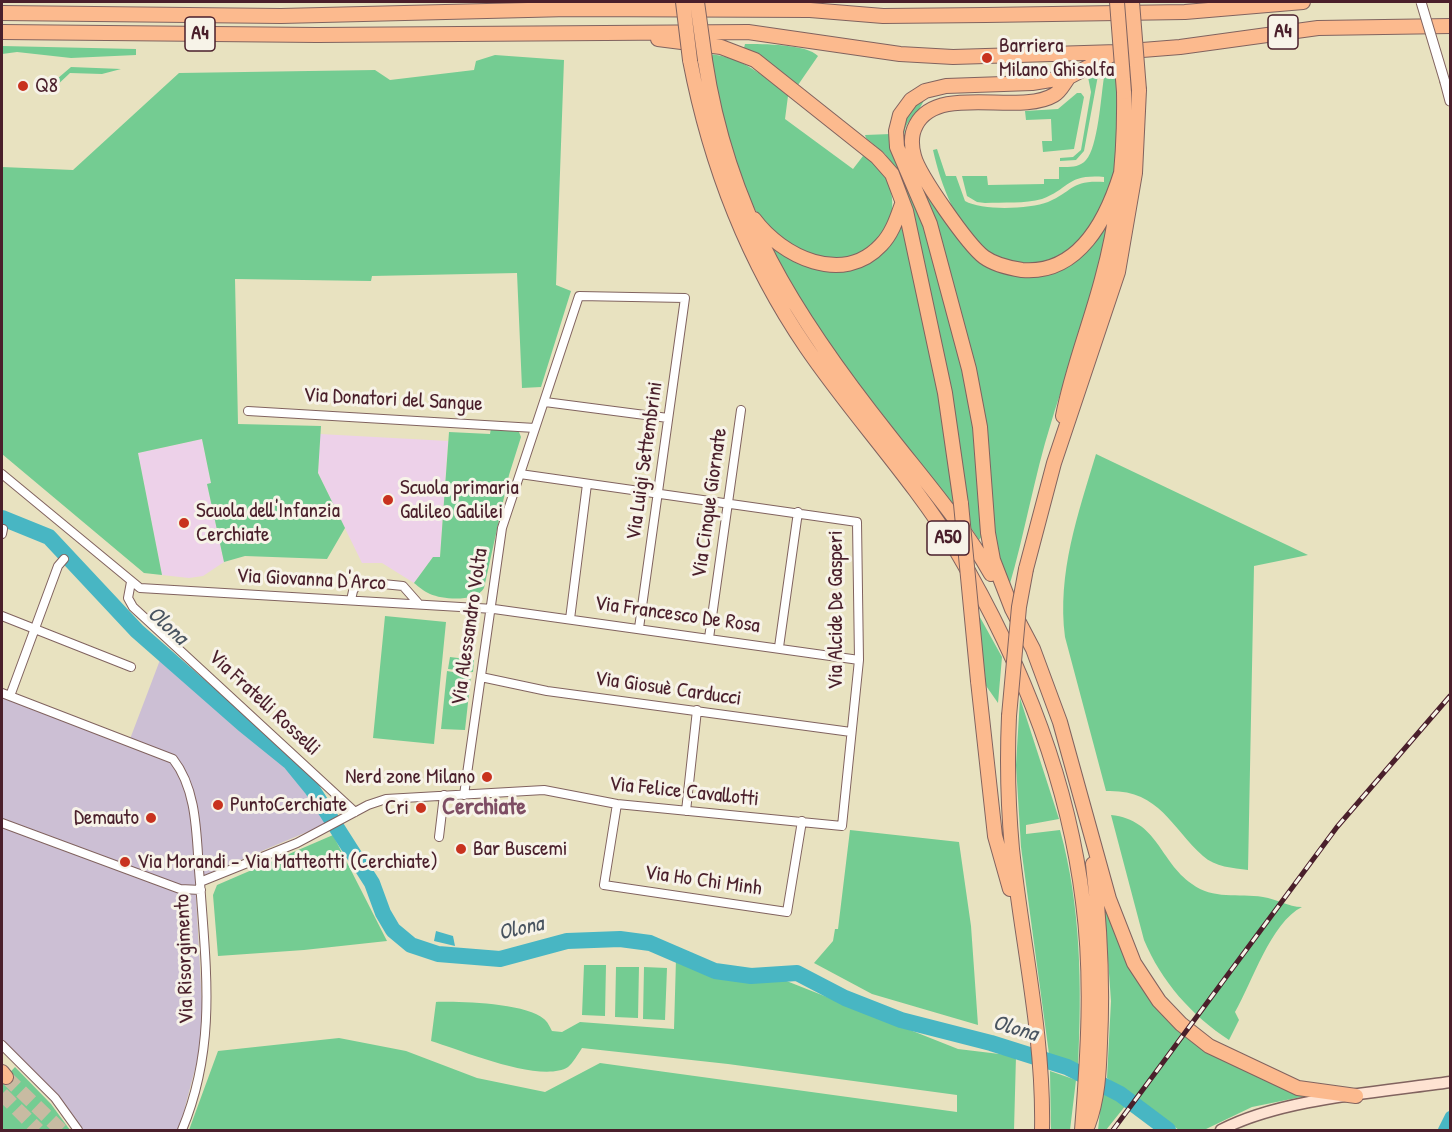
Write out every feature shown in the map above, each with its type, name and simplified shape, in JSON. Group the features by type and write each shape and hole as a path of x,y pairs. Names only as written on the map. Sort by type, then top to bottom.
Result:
{"highway":[{"path":"569,9 653,2"},
{"name":"A50","path":"683,2 690,60 710,151 733,213 759,270 807,348 900,470 956,550 995,623 1037,721 1063,800 1078,866 1086,935 1093,1064 1091,1094 1083,1131"},
{"path":"697,2 705,60 722,138 766,256 805,321 883,428 953,513 1012,609"},
{"path":"1042,1131 1040,1045 1010,816 1009,716 1016,629 1026,569 1054,463 1070,380 1103,276 1116,218 1121,173 1124,92 1117,2"},
{"path":"1054,463 1100,330 1120,262 1135,174 1139,90 1132,2"},
{"name":"A4","path":"2,13 280,16 569,9 810,10 883,16 1185,12 1303,2"},
{"name":"A4","path":"2,32 748,32 900,54 953,57 1117,52 1180,47 1318,28 1450,26"},
{"path":"612,33 721,47 755,60 877,157 892,174 906,212 945,393 961,504 995,836 1025,941"},
{"path":"1117,52 1069,77 1032,83 933,88 911,100 900,115 896,131 899,156 921,201 933,233 969,369 980,427 990,548 1012,609 1046,683 1084,802 1109,899 1141,976 1171,1014 1209,1046 1286,1084 1308,1090 1356,1096"},
{"path":"1069,77 1058,93 1040,100 952,103 924,115 916,125 912,138 913,154 920,170 967,238 983,256 1004,266 1028,270 1061,263 1081,248 1104,218 1121,173"},
{"path":"747,210 767,233 791,253 815,263 842,265 863,258 880,246 893,228 902,204"},
{"path":"1084,802 1102,952 1093,1064"}],"main road":[{"path":"1221,1131 1273,1110 1449,1083"}],"street":[{"path":"1421,2 1450,101"},
{"name":"Via Luigi Settembrini","path":"579,296 685,298 639,628"},
{"name":"Via Alessandro Volta","path":"464,795 502,528 579,296"},
{"path":"545,402 669,418"},
{"name":"Via Cinque Giornate","path":"709,638 741,410"},
{"name":"Via Donatori del Sangue","path":"248,411 535,428"},
{"path":"2,474 131,582"},
{"name":"Via Alcide De Gasperi","path":"520,474 857,522 858,660 842,826"},
{"path":"570,619 587,484"},
{"path":"779,647 798,513"},
{"path":"2,823 180,890 201,886 190,792 185,774 173,759 6,695 35,628 58,566 64,559"},
{"name":"Via Giovanna D'Arco","path":"131,582 146,589 490,608"},
{"name":"Via Fratelli Rosselli","path":"131,582 128,598 133,607 355,812"},
{"path":"351,600 352,591 357,584 372,583 403,586 418,603"},
{"name":"Via Francesco De Rosa","path":"490,608 779,647 858,660"},
{"path":"2,616 131,667"},
{"name":"Via Giosuè Carducci","path":"481,677 547,691 850,732"},
{"path":"686,811 697,710"},
{"name":"Via Felice Cavallotti","path":"444,795 522,789 553,791 617,804 842,826"},
{"path":"439,837 444,795"},
{"name":"Via Risorgimento","path":"182,1131 200,1069 206,1037 208,1004 201,886 318,833 355,812 386,799 444,795"},
{"name":"Via Ho Chi Minh","path":"617,804 604,885 787,912 802,821"},
{"path":"2,1045 55,1098 78,1131"}],"shaded area":[{"name":"Scuola primaria Galileo Galilei","path":"320,434 448,441 440,557 433,557 414,583 382,563 362,563 318,473"},
{"name":"Scuola dell'Infanzia Cerchiate","path":"202,439 211,483 207,484 224,562 203,576 189,578 162,575 138,453"},
{"path":"160,660 292,773 326,824 195,879 203,1022 199,1054 179,1130 81,1130 45,1083 2,1040 2,690 130,739"}],"green space":[{"path":"745,44 795,47 818,56 798,85 772,64 744,48"},
{"path":"2,46 136,49 136,55 71,58 17,52 2,54"},
{"path":"709,54 742,63 770,81 788,96 785,119 853,169 863,156 879,165 891,192 892,212 887,228 872,247 851,258 819,259 805,255 773,232 756,211 743,188 733,162"},
{"path":"495,55 564,60 556,285 571,291 541,387 522,388 517,273 372,276 371,281 235,279 238,424 321,426 318,473 345,528 327,559 245,556 224,562 207,484 211,483 202,439 138,453 162,575 144,573 2,454 2,167 73,170 179,73 375,70 390,80 474,70 476,61"},
{"path":"1117,66 1120,123 1116,161 1107,197 1090,228 1064,252 1033,265 1017,265 1001,260 985,250 966,229 951,204 940,177 933,150 937,149 946,176 956,176 965,201 983,206 1006,208 1040,204 1078,185 1104,182 1104,177 1082,178 1035,201 985,203 977,202 967,196 962,176 987,176 988,185 1044,184 1044,179 1059,179 1059,167 1083,163 1090,153 1096,133 1104,77 1107,71"},
{"path":"71,67 121,69 102,74 70,73 52,90 51,94 46,93 44,90"},
{"path":"1099,70 1084,151 1076,160 1060,161 1060,158 1073,157 1081,150 1091,92 1088,77"},
{"path":"1077,93 1081,93 1084,97 1074,149 1043,152 1042,141 1052,141 1051,119 1026,120 1025,111 1058,109"},
{"path":"924,100 906,126 904,141 906,152 964,241 1033,276 1108,226 1090,301 1045,443 1009,587 995,550 988,453 902,151 902,128 907,114 916,103"},
{"path":"891,134 930,243 961,355 977,444 982,536 979,540 968,523 903,181 885,154 865,135"},
{"path":"900,228 904,228 943,410 954,506 810,322 766,239 797,261 834,271"},
{"path":"491,428 519,432 521,437 509,475 484,588 480,593 467,598 443,598 430,594 414,583 433,557 440,557 449,432 490,434"},
{"path":"1096,454 1308,555 1254,566 1248,870 1224,866 1208,860 1162,812 1139,796 1106,791 1065,637 1063,613 1071,544"},
{"path":"976,610 1002,657 998,703 982,680"},
{"path":"385,616 446,622 434,744 373,738"},
{"path":"450,657 474,660 473,672 448,669"},
{"path":"447,671 471,675 465,730 441,729"},
{"path":"1020,698 1059,819 1026,825 1026,834 1060,830 1072,888 1080,976 1078,1065 1049,1054 1021,847 1016,765"},
{"path":"1111,815 1127,818 1149,833 1181,875 1200,889 1217,894 1263,897 1302,907 1281,926 1263,954 1235,1012 1239,1020 1229,1040 1190,1009 1159,970 1151,955 1144,940"},
{"path":"850,830 959,842 971,926 978,1025 872,994 814,963 833,941 835,929 838,929"},
{"path":"333,835 387,941 218,956 213,895 217,885"},
{"path":"1104,903 1163,1013 1306,1096 1252,1107 1204,1130 1179,1130 1107,1078 1111,1001"},
{"path":"676,959 734,981 784,980 958,1049 1016,1056 1014,1130 189,1130 218,1051 339,1038 406,1051 477,1078 545,1092 600,1063 957,1112 957,1095 728,1064 582,1048 568,1067 556,1071 539,1071 501,1064 431,1041 436,1002 476,1003 523,1009 544,1019 552,1031 562,1032 580,1022 674,1029"},
{"path":"584,965 606,965 605,1016 582,1015"},
{"path":"616,967 639,967 638,1018 615,1017"},
{"path":"644,967 667,968 665,1020 643,1019"},
{"path":"15,1067 51,1104 70,1130 2,1130 2,1081"},
{"path":"1050,1071 1076,1080 1070,1130 1051,1130"},
{"path":"1102,1092 1126,1105 1106,1130 1098,1130"}],"water":[{"path":"436,931 453,936 455,946 434,941"}],"waterway":[{"name":"Olona","path":"2,518 49,537 137,631 290,762 312,789 372,883 383,913 393,930 411,945 438,954 500,959 567,941 620,939 650,943 715,971 751,976 797,973 845,998 901,1020 991,1043 1067,1067 1120,1094 1168,1130"},
{"path":"1443,1130 1450,1116"}],"tunnel":[{"path":"6,1077 61,1130"},
{"path":"2,1094 38,1130"}],"railway":[{"path":"1113,1130 1337,827 1450,696"}],"place":[{"name":"Barriera Milano Ghisolfa","path":"987,58"},
{"name":"Q8","path":"23,86"},
{"name":"Scuola primaria Galileo Galilei","path":"388,500"},
{"name":"Scuola dell'Infanzia Cerchiate","path":"184,523"},
{"name":"Nerd zone Milano","path":"487,777"},
{"name":"PuntoCerchiate","path":"218,805"},
{"name":"Cri","path":"421,808"},
{"name":"Demauto","path":"151,818"},
{"name":"Bar Buscemi","path":"461,849"},
{"name":"Via Morandi - Via Matteotti (Cerchiate)","path":"125,862"}],"district":[{"name":"Cerchiate","path":"484,808"}]}
